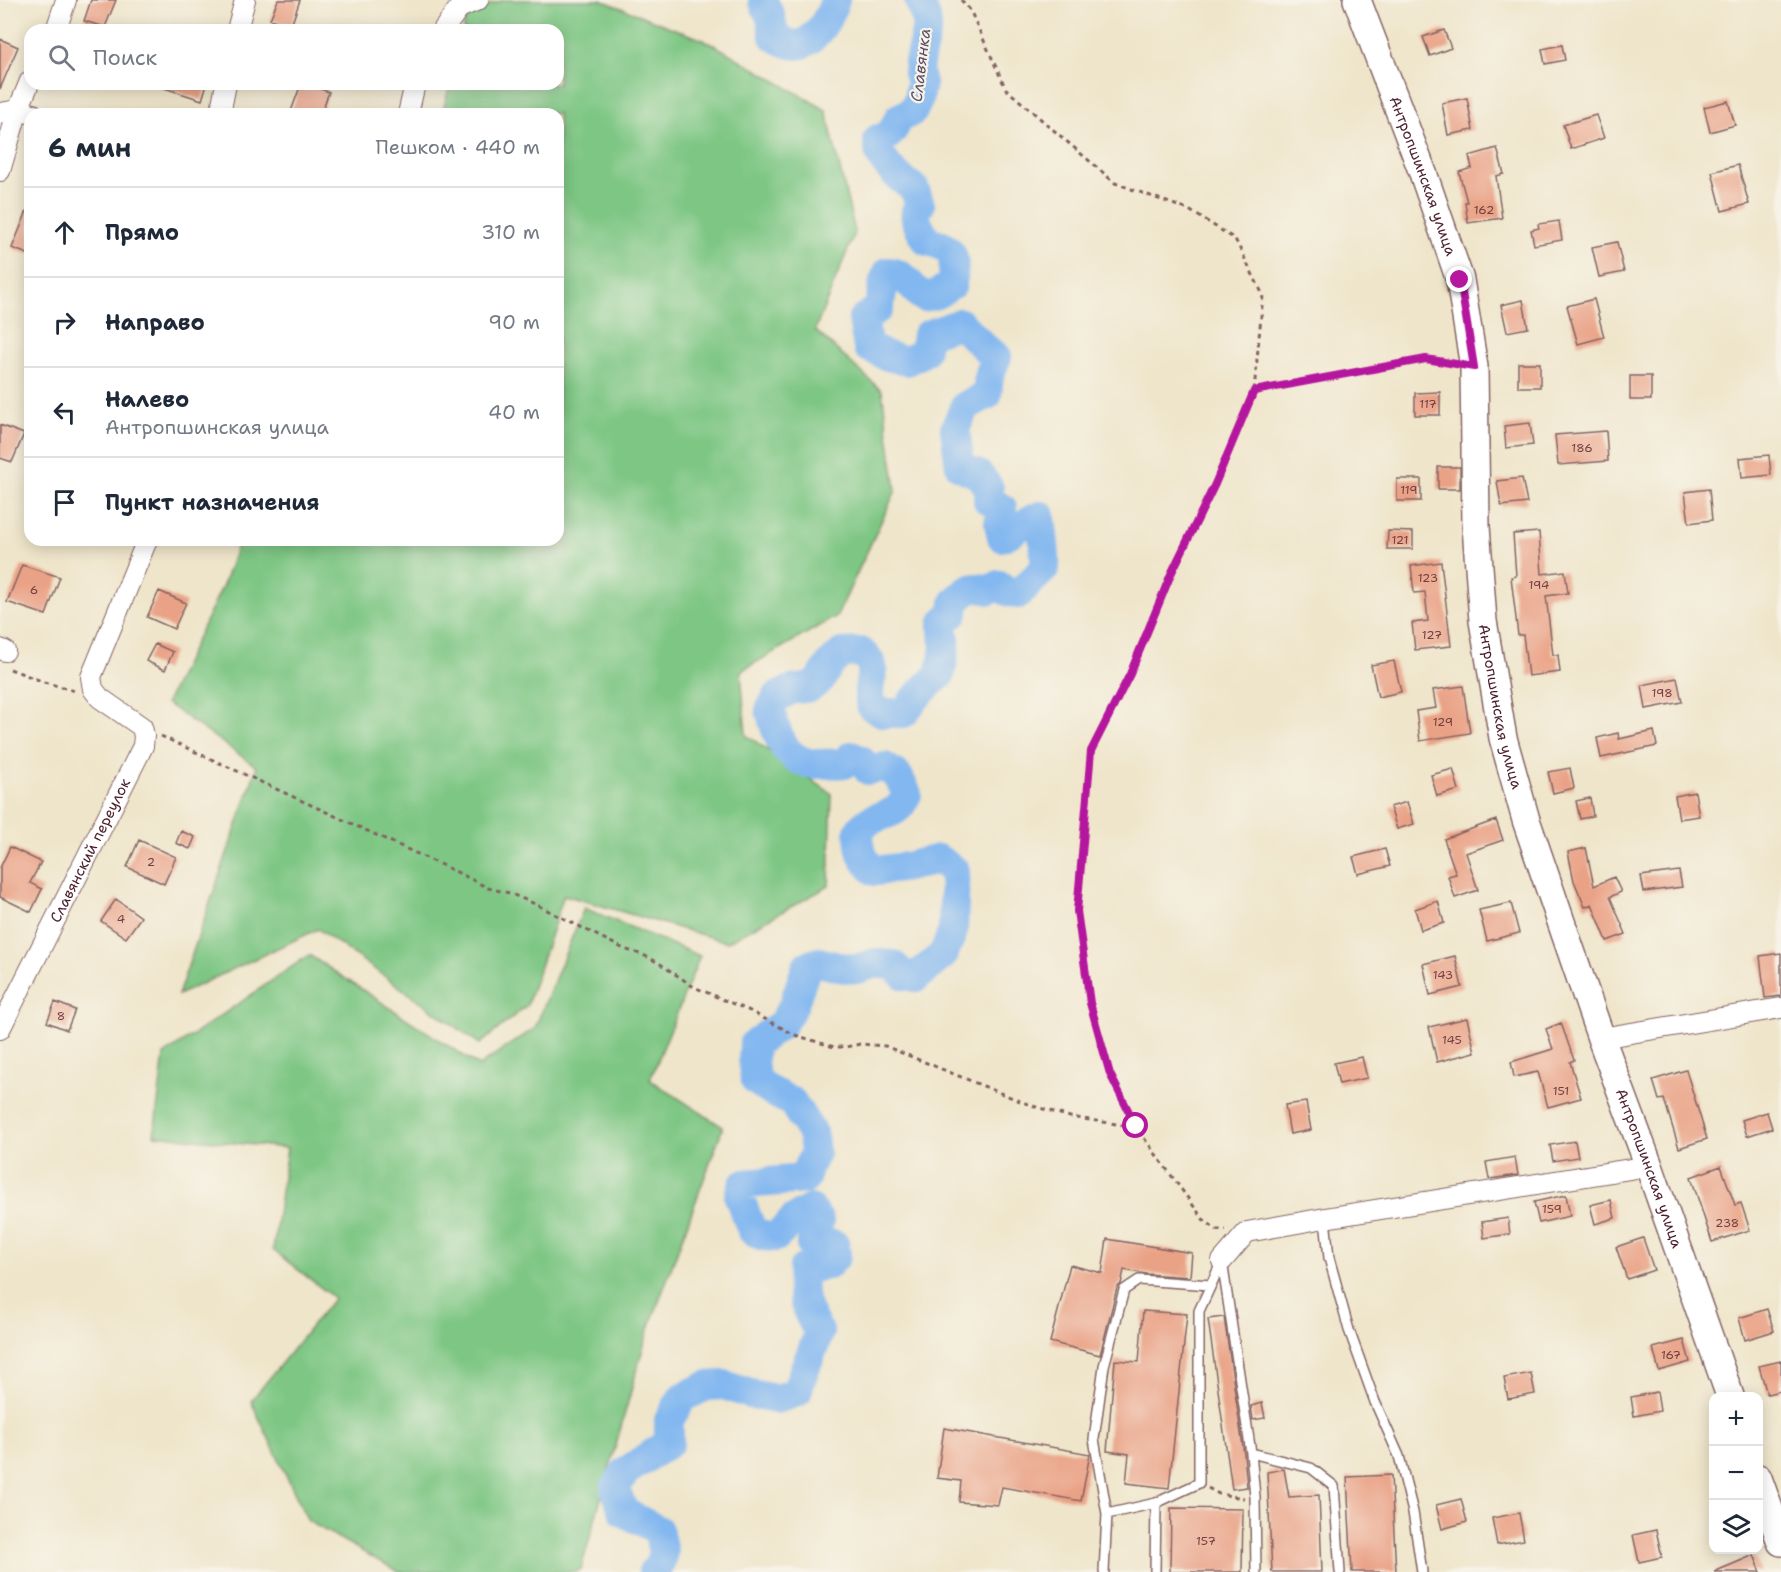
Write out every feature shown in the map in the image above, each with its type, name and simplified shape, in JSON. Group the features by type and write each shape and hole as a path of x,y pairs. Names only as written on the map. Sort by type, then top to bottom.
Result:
{"street":[{"path":"58,24 66,0"},
{"path":"239,24 245,0"},
{"path":"447,24 459,8 478,0"},
{"name":"Антропшинская улица","path":"1357,0 1423,173 1460,280 1474,367 1476,526 1482,609 1503,738 1526,820 1601,1038 1729,1392"},
{"path":"0,171 17,112 26,90"},
{"path":"221,108 225,90"},
{"path":"410,108 414,90"},
{"path":"142,727 96,694 91,677 145,546"},
{"name":"Славянский переулок","path":"0,1029 143,746 142,727"},
{"path":"1601,1038 1781,1008"},
{"path":"1222,1261 1247,1232 1649,1166"},
{"path":"1763,1492 1781,1542"}],"lane":[{"path":"1324,1218 1329,1258 1349,1330 1375,1402 1399,1456 1413,1512 1422,1572"},
{"path":"1107,1514 1156,1503 1199,1482 1199,1311 1222,1261"},
{"path":"1222,1261 1251,1452 1255,1497 1256,1572"},
{"path":"1104,1572 1107,1514 1094,1439 1104,1366 1124,1290 1139,1280 1211,1285"},
{"path":"1251,1452 1311,1468 1334,1486 1341,1572"},
{"path":"1155,1572 1156,1503"}],"path":[{"path":"961,0 970,10 1005,89 1115,183 1189,210 1235,239 1263,295 1254,391 1215,484 1171,574 1130,674 1091,751 1077,911 1090,1003 1110,1074 1136,1126 1203,1219 1217,1230 1247,1232"},
{"path":"1254,391 1426,359 1474,367"},
{"path":"2,655 55,686 96,694"},
{"path":"142,727 488,888 535,904 624,949 644,955 694,987 817,1043 834,1047 860,1044 885,1046 1030,1105 1070,1117 1136,1126"},
{"path":"1199,1482 1219,1494 1242,1499 1255,1497"}],"green space":[{"path":"505,0 601,0 711,43 826,110 855,232 815,330 882,391 896,490 837,616 741,671 746,735 832,794 829,886 727,942 564,895 527,1005 480,1044 318,929 178,995 257,767 166,703 224,583 237,546 564,546 564,108 444,108 448,90 564,90 564,24 464,24 467,11"},
{"path":"584,908 700,956 650,1080 723,1127 647,1334 581,1569 576,1572 399,1572 308,1521 251,1401 334,1298 273,1250 287,1148 154,1135 164,1055 309,955 479,1066 535,1028"}],"building":[{"path":"91,0 116,0 106,24 84,21"},
{"path":"278,0 300,0 292,24 270,19"},
{"path":"1444,30 1451,48 1430,56 1423,37"},
{"path":"0,39 18,47 0,89"},
{"path":"1562,45 1565,60 1545,64 1542,49"},
{"path":"170,90 205,90 202,100"},
{"path":"299,90 329,92 323,108 292,108"},
{"path":"1467,98 1473,130 1448,135 1442,103"},
{"path":"1728,101 1735,125 1710,132 1704,107"},
{"path":"1596,115 1604,138 1571,149 1563,125"},
{"path":"1497,148 1504,174 1496,176 1502,218 1468,223 1465,202 1467,202 1459,172 1472,168 1469,156"},
{"path":"1738,165 1749,204 1722,211 1712,172"},
{"path":"24,218 24,253 12,248"},
{"path":"1559,221 1562,240 1534,245 1531,230 1539,228 1538,224"},
{"path":"1617,242 1624,272 1599,277 1592,247"},
{"path":"1594,299 1604,337 1578,344 1567,306"},
{"path":"1523,300 1528,328 1507,332 1501,305"},
{"path":"1518,363 1540,363 1540,387 1518,387"},
{"path":"1630,376 1651,376 1651,400 1630,400"},
{"path":"1440,392 1440,415 1415,415 1415,393"},
{"path":"1530,423 1533,445 1506,448 1504,426"},
{"path":"0,425 24,434 12,462 0,458"},
{"path":"1606,431 1608,461 1558,465 1555,435"},
{"path":"1769,455 1771,475 1742,478 1740,458"},
{"path":"1438,467 1460,467 1460,489 1438,489"},
{"path":"1522,478 1527,503 1501,506 1497,481"},
{"path":"1397,479 1421,479 1421,501 1397,501"},
{"path":"1709,489 1712,520 1689,523 1685,492"},
{"path":"1388,531 1413,532 1413,549 1387,549"},
{"path":"1539,532 1542,574 1565,571 1568,593 1546,596 1553,655 1558,655 1560,672 1528,676 1523,635 1518,635 1511,577 1516,576 1513,534"},
{"path":"1441,562 1451,646 1415,650 1412,623 1428,621 1425,592 1414,593 1411,566"},
{"path":"22,565 60,577 46,615 7,602"},
{"path":"159,591 186,603 174,629 147,617"},
{"path":"155,644 173,652 165,670 146,661"},
{"path":"1394,661 1401,692 1378,697 1371,665"},
{"path":"1677,678 1682,702 1646,709 1642,685"},
{"path":"1463,686 1470,733 1420,741 1416,711 1436,708 1433,690"},
{"path":"1654,731 1657,746 1601,758 1597,738 1618,733 1619,739"},
{"path":"1570,768 1574,788 1553,793 1548,772"},
{"path":"1453,769 1459,790 1437,796 1431,775"},
{"path":"1695,792 1699,816 1679,819 1675,796"},
{"path":"1590,798 1593,816 1580,819 1576,801"},
{"path":"1407,802 1414,824 1397,829 1390,807"},
{"path":"1496,820 1503,840 1466,853 1478,890 1455,898 1448,876 1456,874 1444,839"},
{"path":"181,831 195,837 190,849 176,843"},
{"path":"139,840 176,857 164,884 127,867"},
{"path":"10,847 41,862 30,883 42,889 31,912 0,897 0,868"},
{"path":"1586,848 1594,886 1614,877 1621,892 1610,897 1626,934 1607,941 1592,904 1585,907 1574,881 1568,852"},
{"path":"1385,849 1390,866 1358,874 1353,857"},
{"path":"1679,871 1682,887 1644,892 1641,876"},
{"path":"116,899 141,917 126,938 101,921"},
{"path":"1438,901 1444,923 1421,930 1415,909"},
{"path":"1511,903 1519,933 1487,941 1479,910"},
{"path":"1781,953 1781,996 1765,998 1760,956"},
{"path":"1455,956 1462,987 1430,995 1423,964"},
{"path":"55,1002 75,1010 67,1030 47,1022"},
{"path":"1467,1018 1475,1052 1437,1062 1429,1027"},
{"path":"1561,1023 1574,1060 1570,1062 1581,1098 1548,1107 1538,1072 1514,1077 1511,1062 1553,1049 1546,1029"},
{"path":"1362,1057 1367,1078 1339,1084 1334,1063"},
{"path":"1686,1070 1707,1139 1679,1148 1664,1099 1659,1100 1653,1080"},
{"path":"1306,1102 1311,1130 1290,1134 1285,1105"},
{"path":"1767,1112 1772,1128 1747,1136 1742,1120"},
{"path":"1575,1141 1578,1157 1553,1161 1550,1145"},
{"path":"1515,1157 1518,1175 1489,1179 1486,1162"},
{"path":"1721,1166 1735,1205 1741,1203 1750,1230 1712,1242 1691,1177"},
{"path":"1566,1195 1570,1216 1539,1223 1534,1202"},
{"path":"1611,1200 1615,1218 1595,1224 1590,1205"},
{"path":"1508,1218 1510,1234 1484,1238 1482,1222"},
{"path":"1643,1238 1654,1270 1627,1279 1616,1247"},
{"path":"1107,1239 1192,1253 1190,1277 1124,1270 1121,1284 1117,1288 1100,1355 1050,1342 1070,1265 1102,1273"},
{"path":"1767,1309 1774,1331 1745,1340 1739,1318"},
{"path":"1143,1311 1187,1314 1169,1488 1126,1483 1129,1454 1107,1451 1115,1360 1139,1362"},
{"path":"1224,1317 1247,1487 1232,1489 1208,1319"},
{"path":"1684,1340 1690,1362 1659,1371 1653,1348"},
{"path":"1781,1361 1781,1391 1767,1394 1759,1366"},
{"path":"1531,1373 1535,1394 1508,1399 1504,1378"},
{"path":"1657,1392 1660,1411 1634,1416 1631,1397"},
{"path":"1262,1403 1265,1418 1253,1420 1251,1406"},
{"path":"944,1428 1090,1454 1081,1501 1002,1487 998,1505 959,1502 961,1481 937,1478"},
{"path":"1284,1469 1289,1497 1319,1495 1322,1572 1272,1572 1267,1472"},
{"path":"1391,1475 1396,1572 1352,1572 1347,1477"},
{"path":"1461,1499 1467,1522 1442,1529 1436,1505"},
{"path":"1171,1508 1243,1509 1242,1572 1170,1572"},
{"path":"1519,1513 1524,1540 1497,1545 1492,1518"},
{"path":"1656,1530 1662,1557 1639,1562 1633,1535"},
{"path":"1754,1555 1761,1572 1714,1572"}],"waterway":[{"name":"Славянка","path":"763,0 771,18 774,36 796,45 803,44 815,35 826,21 835,0"},
{"name":"Славянка","path":"653,1572 658,1569 663,1552 658,1530 624,1512 615,1489 625,1472 669,1443 669,1420 682,1398 706,1386 724,1385 750,1394 776,1399 797,1392 819,1332 805,1302 803,1269 828,1265 836,1256 835,1245 824,1242 811,1244 819,1221 811,1209 795,1218 776,1237 763,1236 752,1230 739,1197 744,1184 805,1179 815,1153 813,1135 792,1102 755,1080 754,1044 782,1024 793,1006 807,966 819,962 857,969 876,963 893,965 904,975 916,977 943,955 953,931 955,871 938,859 907,867 875,871 866,862 862,853 859,831 869,821 900,807 907,794 898,776 885,767 868,770 861,760 851,756 844,764 816,764 796,758 789,753 779,738 770,710 777,697 791,690 811,687 821,679 829,665 842,653 861,652 872,667 869,685 871,706 884,713 904,713 920,692 940,675 945,646 943,624 954,613 955,602 974,588 990,590 999,585 1007,591 1018,594 1045,568 1041,516 1002,537 999,524 1002,508 988,500 989,488 979,475 960,466 955,429 965,406 987,395 989,375 997,357 960,323 927,335 924,352 907,361 887,356 868,347 863,319 879,308 888,272 900,275 923,297 937,294 952,284 954,267 952,255 944,247 927,241 916,218 920,205 914,188 886,164 880,154 878,139 889,135 899,118 913,111 918,100 921,83 918,73 919,62 927,27 919,0"}],"route":[{"path":"1136,1126 1110,1074 1090,1003 1077,911 1091,751 1130,674 1171,574 1215,484 1254,391 1426,359 1474,367 1460,280"}]}
